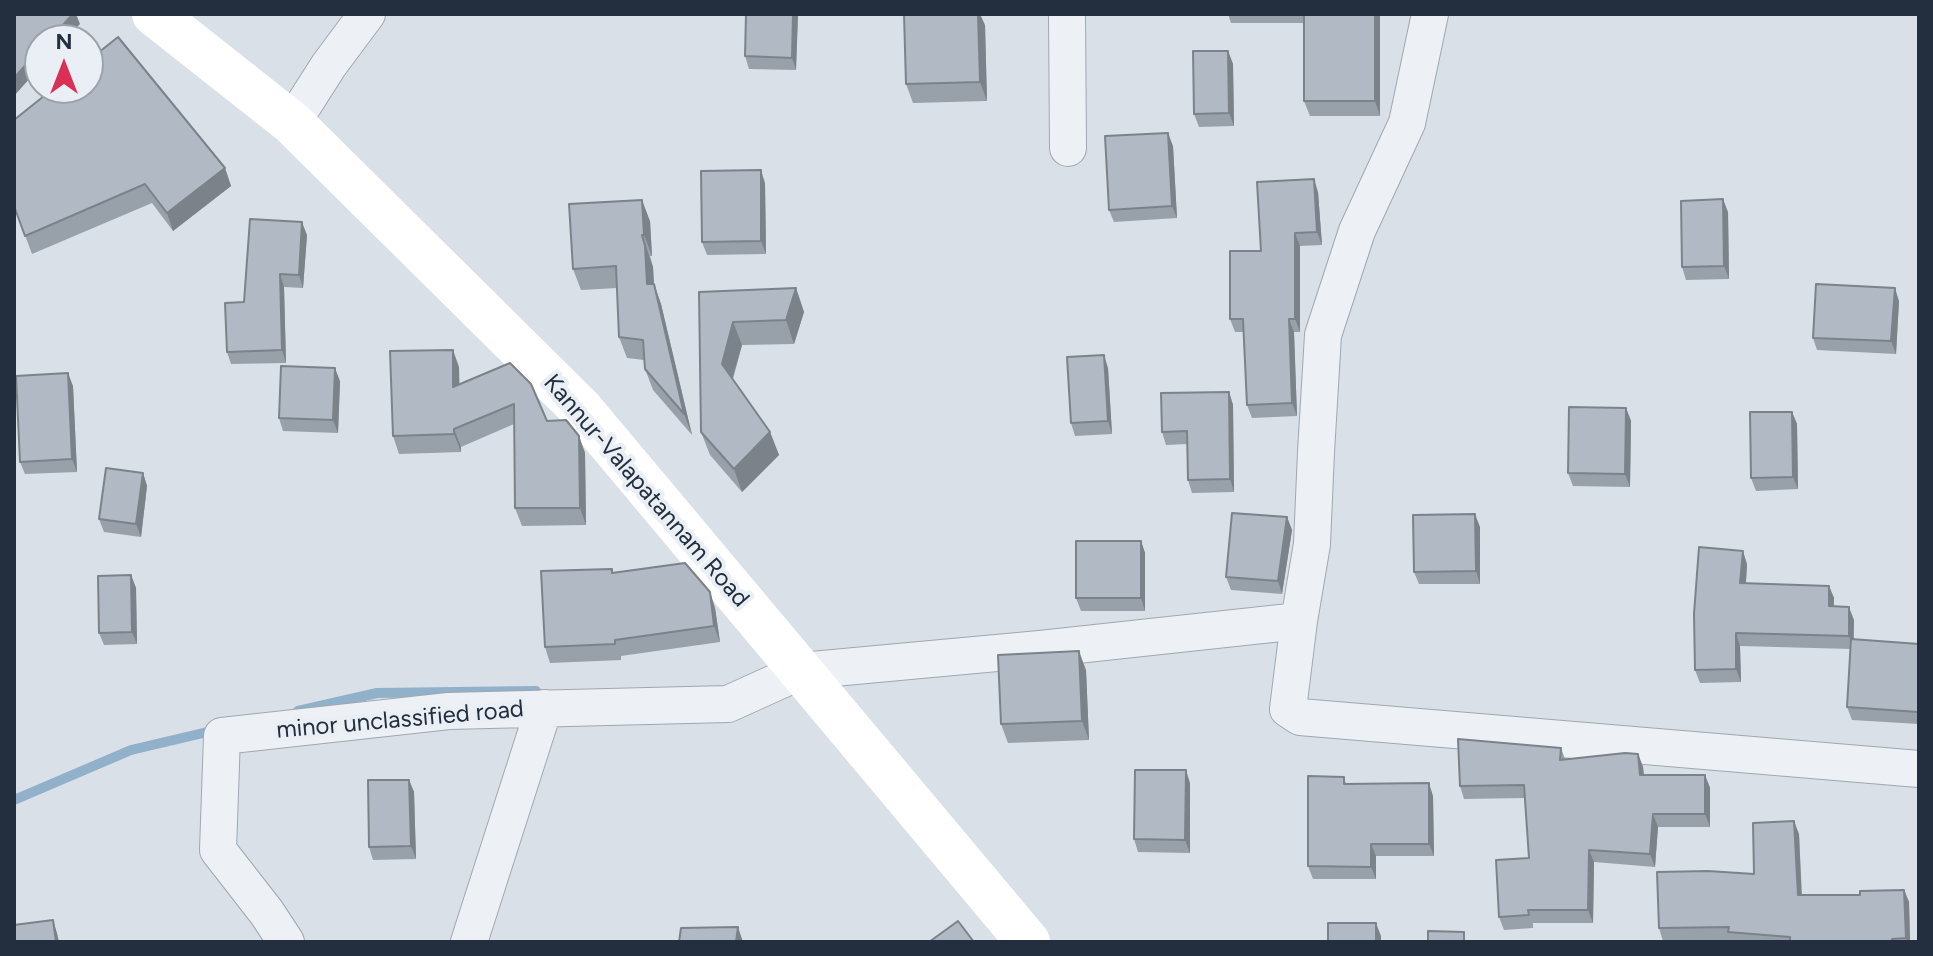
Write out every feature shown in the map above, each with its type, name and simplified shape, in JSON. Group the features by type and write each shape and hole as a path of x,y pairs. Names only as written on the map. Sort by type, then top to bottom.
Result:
{"main road":[{"name":"Kannur-Valapatannam Road","path":"154,14 292,123 581,409 1028,942"}],"street":[{"path":"292,123 367,14"},
{"path":"1067,14 1068,148"},
{"path":"1430,14 1407,123 1357,231 1323,335 1312,544 1288,709 1300,717 1919,769"},
{"name":"minor unclassified road","path":"286,942 218,850 222,736 449,711 728,704 801,671 1299,621"},
{"path":"469,942 544,708"}],"building":[{"path":"14,14 73,14 64,24 24,24 24,67 14,78"},
{"path":"746,14 793,14 792,58 745,56"},
{"path":"904,14 978,14 980,82 906,84"},
{"path":"1304,14 1375,14 1375,101 1304,101"},
{"path":"118,37 225,168 167,213 145,184 25,236 14,206 14,120 34,104 104,104 104,48"},
{"path":"1193,51 1228,51 1229,113 1194,114"},
{"path":"1168,133 1172,206 1109,210 1105,136"},
{"path":"761,170 761,241 702,242 701,171"},
{"path":"1314,179 1317,232 1295,233 1295,319 1289,319 1292,403 1247,405 1243,319 1230,319 1230,251 1261,251 1257,182"},
{"path":"1723,199 1724,266 1682,267 1681,201"},
{"path":"642,200 647,284 654,284 684,414 645,369 643,340 619,337 616,266 573,269 569,204"},
{"path":"250,219 302,222 299,275 280,274 282,350 227,352 225,303 244,302"},
{"path":"1816,284 1895,288 1891,341 1813,338"},
{"path":"796,288 786,320 733,322 722,364 770,432 734,469 701,432 699,292"},
{"path":"453,350 453,387 510,363 531,384 547,421 566,420 579,436 580,508 515,508 514,404 454,429 454,434 393,436 390,351"},
{"path":"1104,355 1108,421 1071,423 1067,357"},
{"path":"281,366 335,368 333,420 279,418"},
{"path":"68,373 72,459 20,462 16,376"},
{"path":"1229,392 1230,479 1188,480 1187,431 1162,432 1161,393"},
{"path":"1569,407 1626,408 1625,474 1568,473"},
{"path":"1750,412 1792,412 1793,477 1751,478"},
{"path":"106,468 143,473 136,524 99,519"},
{"path":"1232,513 1287,517 1278,581 1226,577"},
{"path":"1475,514 1476,571 1414,572 1413,515"},
{"path":"1076,541 1141,541 1141,598 1076,598"},
{"path":"1699,547 1743,551 1740,583 1829,586 1829,606 1849,607 1849,636 1736,633 1736,669 1695,670 1694,614"},
{"path":"685,563 710,592 714,626 615,640 615,644 545,647 541,571 612,569 612,573"},
{"path":"131,575 132,632 99,633 98,576"},
{"path":"1851,639 1919,644 1918,712 1847,707"},
{"path":"1079,651 1082,721 1001,724 998,655"},
{"path":"1458,739 1561,748 1560,760 1638,754 1640,775 1705,775 1705,814 1653,814 1650,854 1589,850 1588,910 1528,910 1529,915 1499,917 1496,860 1529,858 1524,785 1460,786"},
{"path":"1135,770 1186,770 1185,840 1134,839"},
{"path":"1308,776 1344,777 1344,784 1429,783 1429,844 1371,844 1371,867 1308,866"},
{"path":"368,780 409,780 411,846 369,847"},
{"path":"1794,821 1798,895 1860,895 1860,891 1904,890 1906,938 1892,939 1892,942 1790,942 1790,937 1728,932 1729,927 1659,928 1657,872 1754,874 1753,823"},
{"path":"53,920 56,942 14,942 14,925"},
{"path":"958,921 974,942 929,942"},
{"path":"1328,923 1376,923 1376,942 1328,942"},
{"path":"738,927 736,942 679,942 681,928"},
{"path":"1428,931 1464,932 1464,942 1428,942"}],"waterway":[{"path":"298,711 377,693 536,691"},
{"path":"14,800 131,750 216,730"}]}
